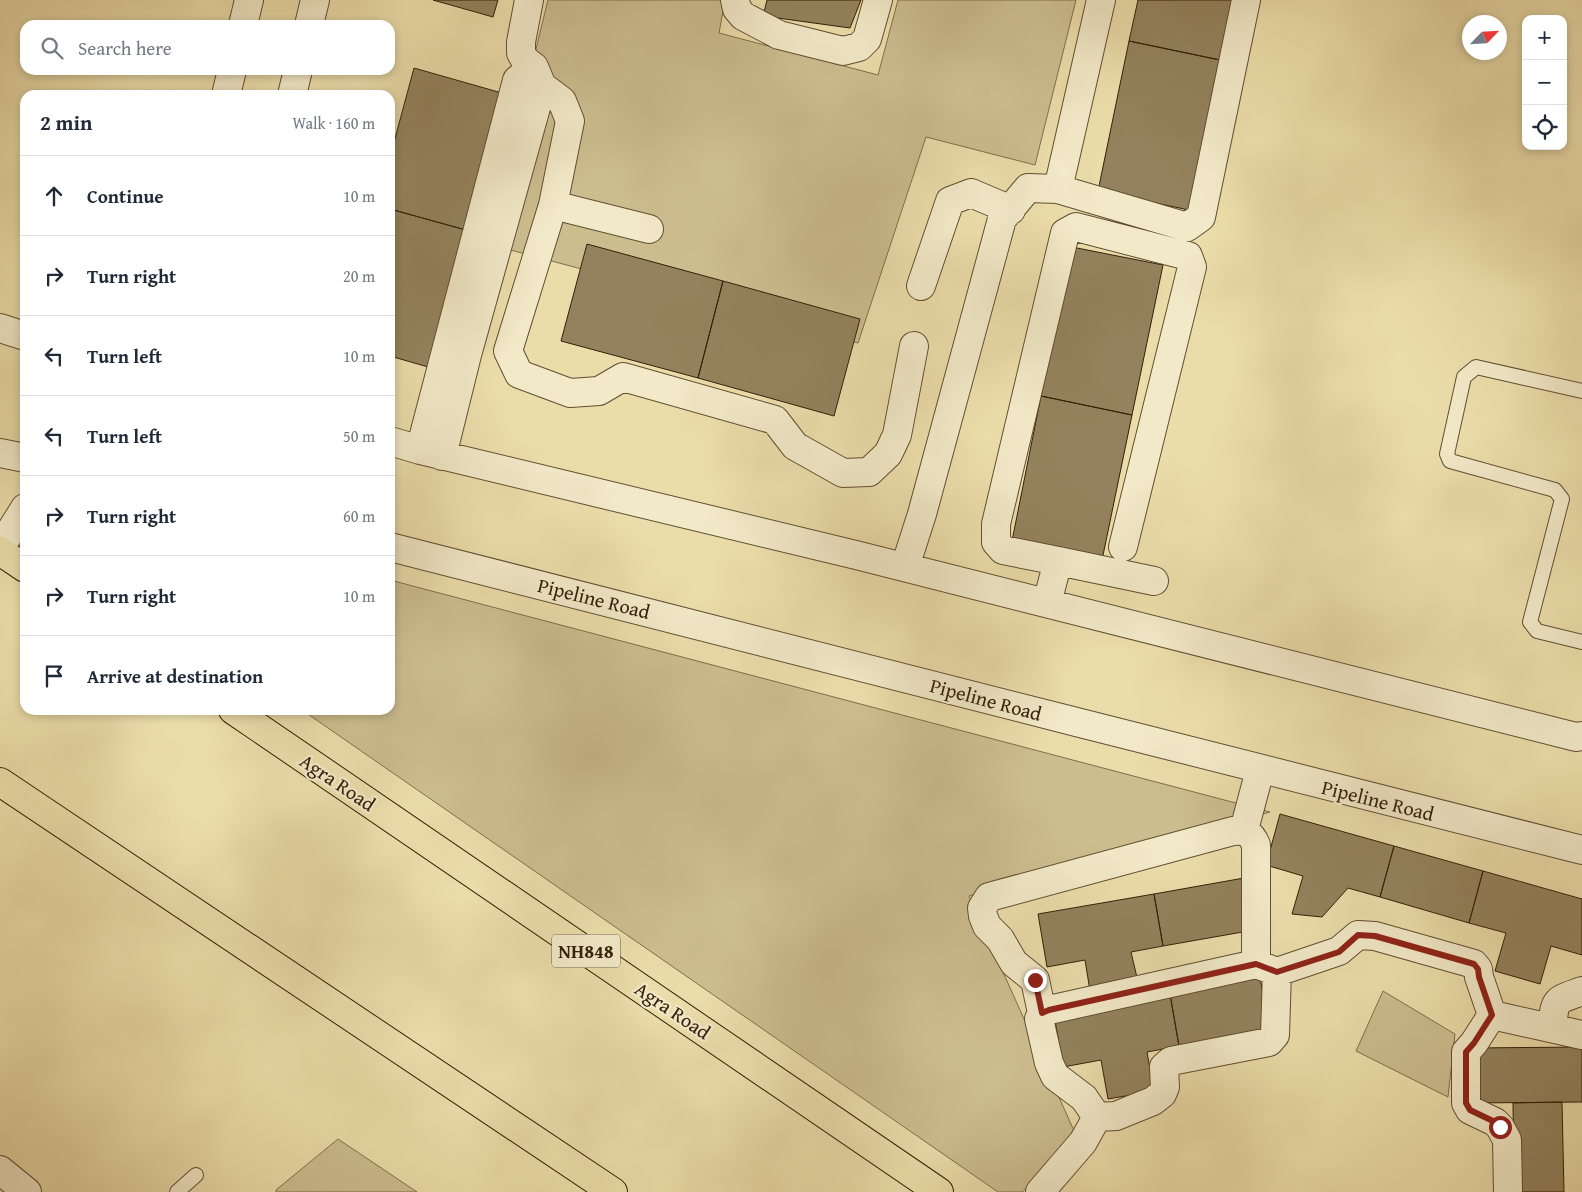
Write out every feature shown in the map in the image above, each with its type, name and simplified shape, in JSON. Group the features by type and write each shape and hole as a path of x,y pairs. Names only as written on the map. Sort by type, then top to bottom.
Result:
{"highway":[{"path":"0,549 20,564"},
{"name":"Agra Road","path":"240,715 939,1192"},
{"path":"0,782 613,1192"}],"street":[{"path":"244,20 249,0"},
{"path":"310,20 315,0"},
{"path":"529,0 521,42 521,53 538,76 562,101 570,121 552,204 508,351 519,374 570,392 599,391 623,377 774,420 795,446 843,473 869,472 888,454 897,435 914,346"},
{"path":"735,0 737,9 743,16 779,35 843,51 859,47 867,39 878,0"},
{"path":"1058,189 1101,0"},
{"path":"906,567 1002,219 1028,188 1058,189 1187,227 1201,217 1246,0"},
{"path":"227,90 231,75"},
{"path":"293,90 297,75"},
{"path":"431,453 517,80 538,76"},
{"path":"922,286 950,201 971,192 1011,210"},
{"path":"552,204 649,229"},
{"path":"1123,547 1192,267 1188,256 1076,227 1065,233 996,524 996,542 1003,550 1154,581"},
{"path":"0,328 20,334"},
{"path":"395,442 431,453 906,567 1566,735 1582,736"},
{"path":"0,453 20,457"},
{"path":"0,549 20,516"},
{"name":"Pipeline Road","path":"395,548 713,628 1260,770 1582,850"},
{"path":"1047,603 1058,562"},
{"path":"1244,830 1260,770"},
{"path":"1244,830 1256,845 1275,1035 1269,1042 1171,1061 1164,1067 1165,1087 1162,1094 1154,1102 1116,1116 1098,1117 1084,1098 1055,1076 1049,1062 1040,1019 1042,1013 1035,980 1014,963 1000,939 988,926 983,916 982,908 989,897 1233,831 1244,830"},
{"path":"1042,1013 1049,1010 1267,968 1339,952 1358,935 1375,936 1474,964 1478,969 1492,1015"},
{"path":"1552,1028 1554,1005 1559,1000 1582,991"},
{"path":"1492,1015 1582,1035"},
{"path":"1492,1015 1466,1052 1466,1103 1470,1110 1495,1122 1507,1140 1508,1192"},
{"path":"1040,1192 1083,1142 1098,1117"},
{"path":"0,1170 26,1192"}],"lane":[{"path":"1582,391 1476,367 1464,377 1447,454 1450,461 1555,490 1562,499 1530,622 1537,632 1582,642"},
{"path":"177,1192 196,1176"}],"shaded area":[{"path":"548,0 725,0 719,33 878,75 898,0 1076,0 1035,165 926,137 858,343 488,244"},
{"path":"395,581 1270,812 969,896 1075,1133 1040,1177 1022,1192 998,1192 309,715 395,715"},
{"path":"1383,991 1455,1034 1448,1097 1356,1051"},
{"path":"338,1139 417,1192 276,1192 276,1190"}],"building":[{"path":"433,0 498,0 493,17"},
{"path":"767,0 861,0 850,28 763,16"},
{"path":"1138,0 1232,0 1220,60 1129,41"},
{"path":"1129,41 1220,60 1189,210 1098,191"},
{"path":"414,68 509,95 473,232 395,210 395,138"},
{"path":"395,210 473,232 435,369 395,357"},
{"path":"587,244 723,281 698,378 561,341"},
{"path":"1072,247 1163,265 1132,415 1041,396"},
{"path":"723,281 860,319 834,416 698,378"},
{"path":"1041,396 1132,415 1101,565 1011,546"},
{"path":"1280,814 1394,846 1380,897 1348,888 1322,917 1292,914 1303,876 1266,865"},
{"path":"1394,846 1483,871 1469,923 1380,897"},
{"path":"1483,871 1582,899 1582,955 1551,946 1540,984 1495,971 1506,933 1469,923"},
{"path":"1244,878 1254,930 1163,946 1154,894"},
{"path":"1154,894 1163,946 1131,952 1139,986 1091,997 1085,960 1047,967 1038,914"},
{"path":"1260,978 1270,1031 1179,1046 1170,994"},
{"path":"1170,994 1179,1046 1147,1052 1154,1091 1108,1099 1101,1060 1063,1067 1054,1014"},
{"path":"1582,1047 1582,1102 1471,1103 1471,1048"},
{"path":"1562,1102 1564,1192 1514,1192 1513,1103"}],"route":[{"path":"1035,980 1042,1013 1256,964 1277,972 1339,952 1358,935 1375,936 1474,964 1478,969 1492,1015 1466,1052 1466,1103 1470,1110 1495,1122 1500,1127"}]}
